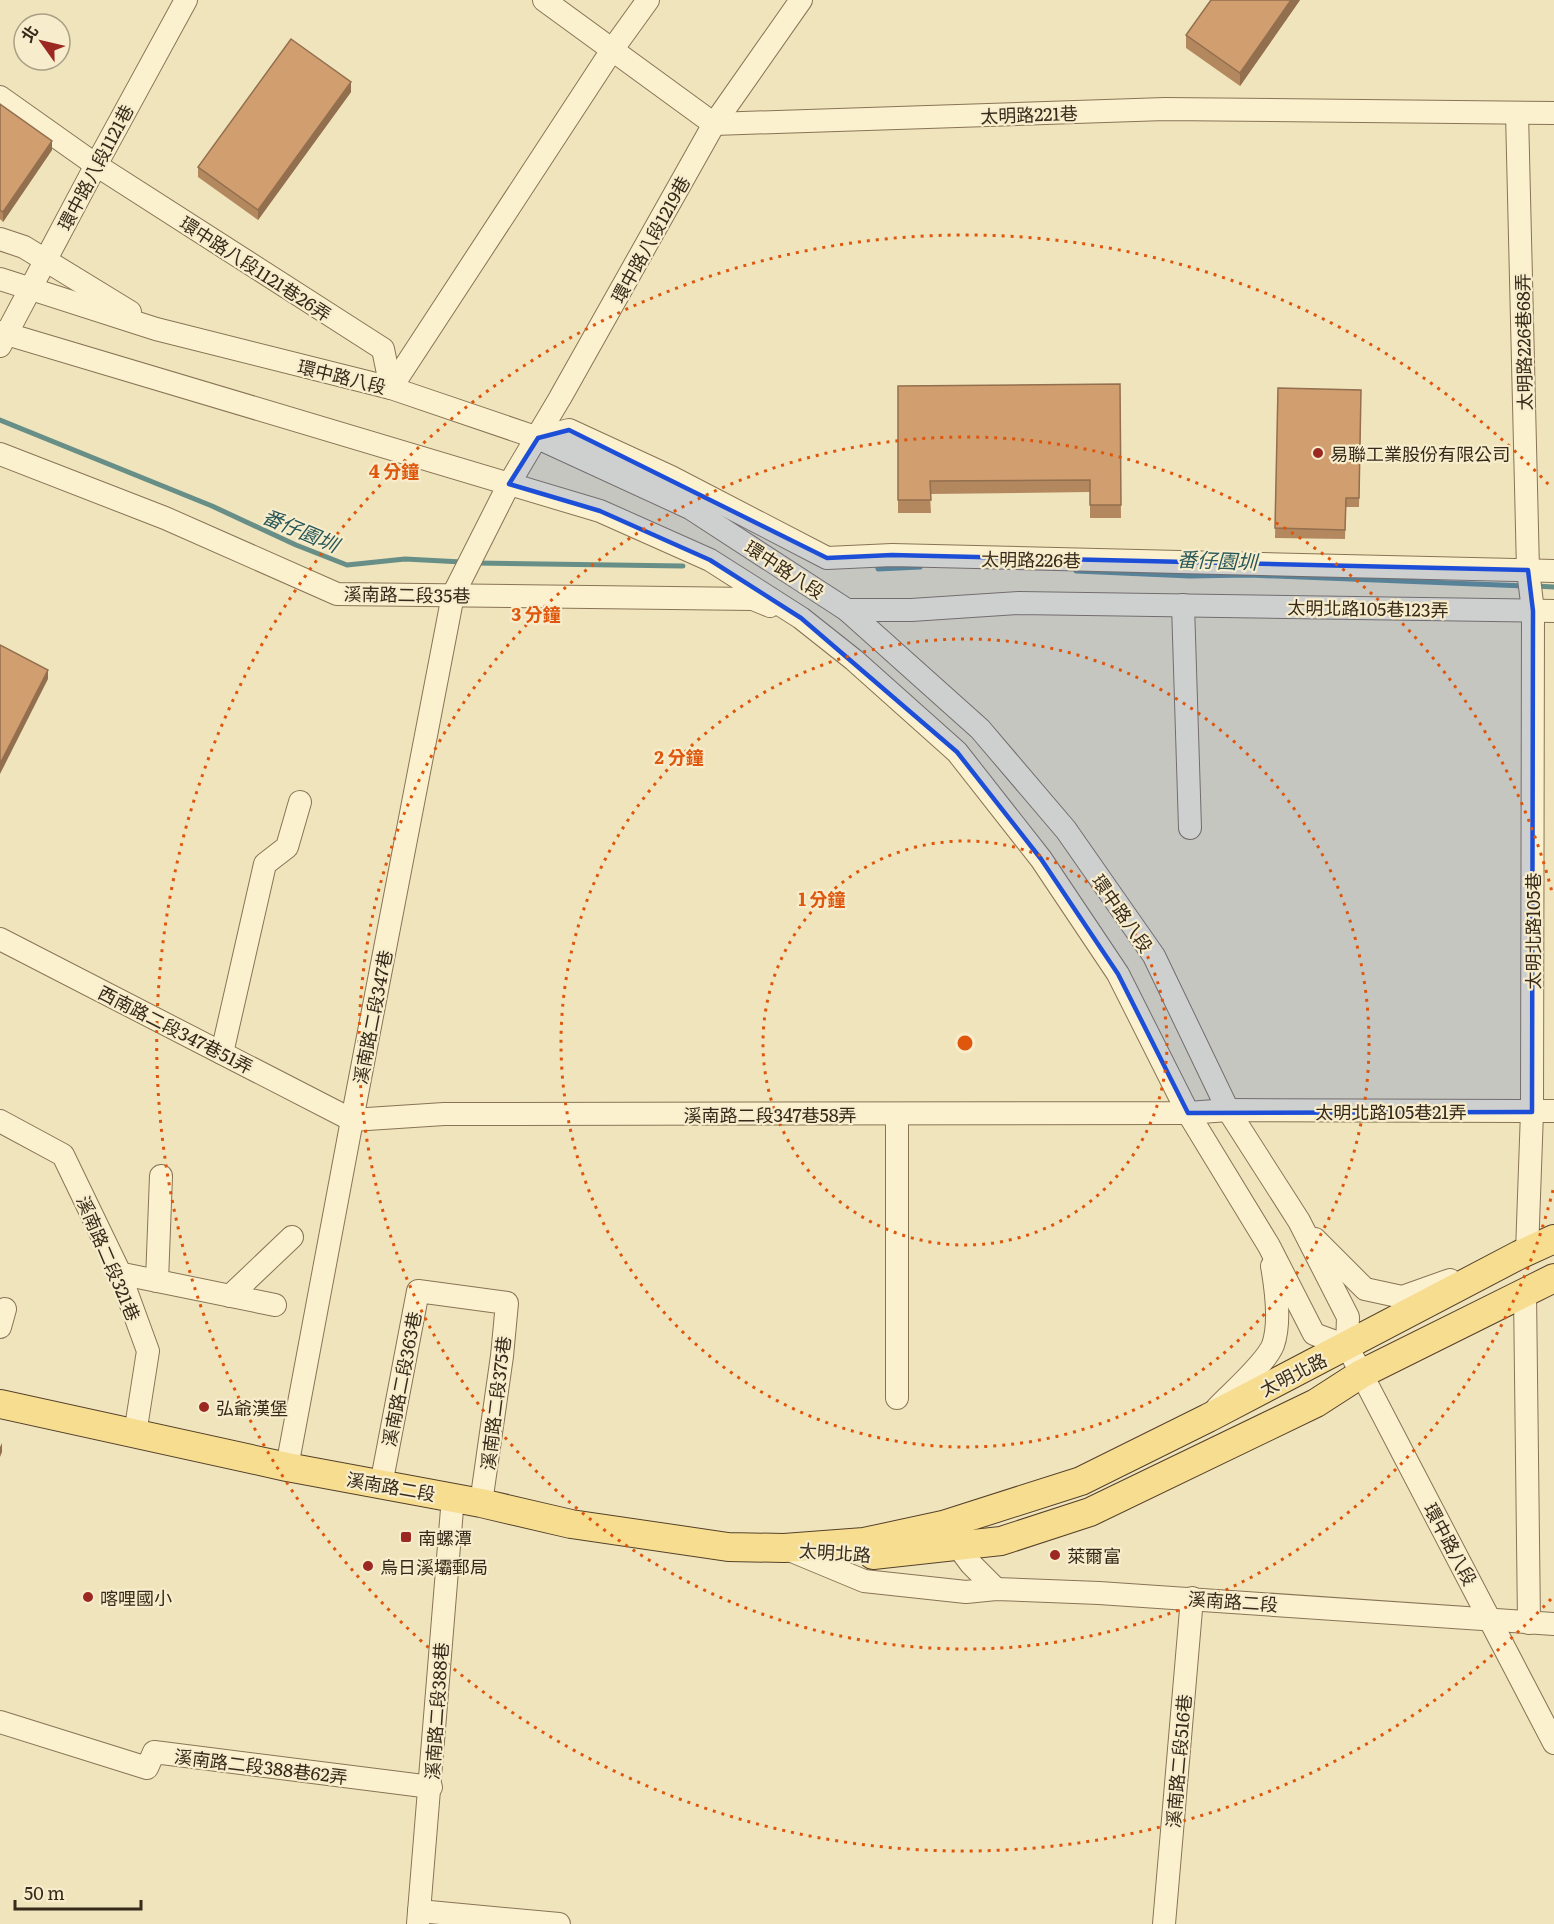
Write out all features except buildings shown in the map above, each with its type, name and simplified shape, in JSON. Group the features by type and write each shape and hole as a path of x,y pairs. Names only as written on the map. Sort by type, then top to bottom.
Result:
{"main road":[{"name":"太明北路","path":"784,1548 851,1557 896,1554 950,1536 1081,1481 1554,1239"},
{"name":"太明北路","path":"950,1536 1001,1541 1090,1512 1316,1403 1361,1374 1554,1278"},
{"name":"溪南路二段","path":"0,1404 287,1467 453,1497 571,1524 728,1547 784,1548"}],"street":[{"name":"環中路八段1121巷","path":"2,338 186,0"},
{"path":"544,0 714,124"},
{"path":"392,388 612,50 648,0"},
{"name":"環中路八段1219巷","path":"469,563 509,484 538,438 714,124 801,0"},
{"name":"環中路八段1121巷26弄","path":"0,97 96,165 383,349 392,388"},
{"name":"太明路221巷","path":"714,124 1165,109 1554,113"},
{"name":"太明路226巷68弄","path":"1517,113 1528,570 1543,611"},
{"path":"0,239 24,247 156,329"},
{"name":"環中路八段","path":"0,279 156,329 392,388 538,438 690,508 847,610 980,729 1066,830 1154,956 1228,1110 1299,1221 1348,1317 1347,1346 1492,1620 1554,1743"},
{"name":"環中路八段","path":"2,338 600,511 710,560 801,618 854,660 957,752 1041,859 1118,974 1188,1113 1269,1246 1314,1334 1347,1346"},
{"name":"太明路226巷","path":"538,438 569,430 671,477 827,558 892,555 1554,571"},
{"name":"溪南路二段35巷","path":"0,454 165,519 337,594 753,599 801,618"},
{"name":"溪南路二段347巷","path":"287,1467 453,595 469,563"},
{"name":"太明北路105巷123弄","path":"847,610 911,610 1019,603 1543,611"},
{"path":"1183,605 1190,828"},
{"name":"太明北路105巷","path":"1523,1254 1543,1112 1543,611"},
{"path":"222,1053 265,864 286,847 300,802"},
{"name":"西南路二段347巷51弄","path":"0,939 352,1120"},
{"name":"太明北路105巷21弄","path":"1188,1113 1228,1110 1543,1112"},
{"path":"897,1113 897,1398"},
{"name":"溪南路二段347巷58弄","path":"352,1120 444,1114 1188,1113"},
{"name":"溪南路二段321巷","path":"0,1121 63,1155 118,1269 148,1351 135,1434"},
{"path":"157,1281 161,1176"},
{"name":"環中路八段","path":"1299,1221 1365,1289 1402,1297 1523,1254"},
{"path":"230,1296 292,1237"},
{"name":"環中路八段","path":"1208,1418 1259,1366 1273,1346 1278,1305 1269,1246"},
{"path":"118,1273 275,1305"},
{"name":"溪南路二段363巷","path":"381,1485 418,1291 507,1303"},
{"path":"1525,1292 1529,1623"},
{"name":"溪南路二段375巷","path":"481,1503 502,1356 507,1303"},
{"name":"溪南路二段388巷","path":"418,1918 431,1787 453,1497"},
{"path":"950,1536 971,1564 996,1589"},
{"name":"溪南路二段","path":"784,1548 864,1581 966,1592 996,1589 1192,1598 1554,1624"},
{"name":"溪南路二段516巷","path":"1164,1924 1192,1598"},
{"name":"溪南路二段388巷62弄","path":"0,1722 147,1768 154,1752 431,1787"},
{"path":"418,1918 559,1924"}],"highlighted area":[{"path":"569,430 827,558 892,555 1528,570 1533,611 1532,1112 1188,1113 1118,974 1041,859 957,752 801,618 710,560 600,511 509,484 538,438"}],"waterway":[{"name":"番仔園圳","path":"0,420 212,506 296,545 347,565 405,559 462,562"},
{"name":"番仔園圳","path":"475,563 683,566"},
{"name":"番仔園圳","path":"878,569 920,567"},
{"name":"番仔園圳","path":"1076,571 1525,586"},
{"name":"番仔園圳","path":"1535,586 1554,587"}],"place":[{"name":"易聯工業股份有限公司","path":"1318,453"},
{"name":"弘爺漢堡","path":"204,1407"},
{"name":"南螺潭","path":"406,1537"},
{"name":"萊爾富","path":"1055,1555"},
{"name":"烏日溪壩郵局","path":"368,1566"},
{"name":"喀哩國小","path":"88,1597"}]}
